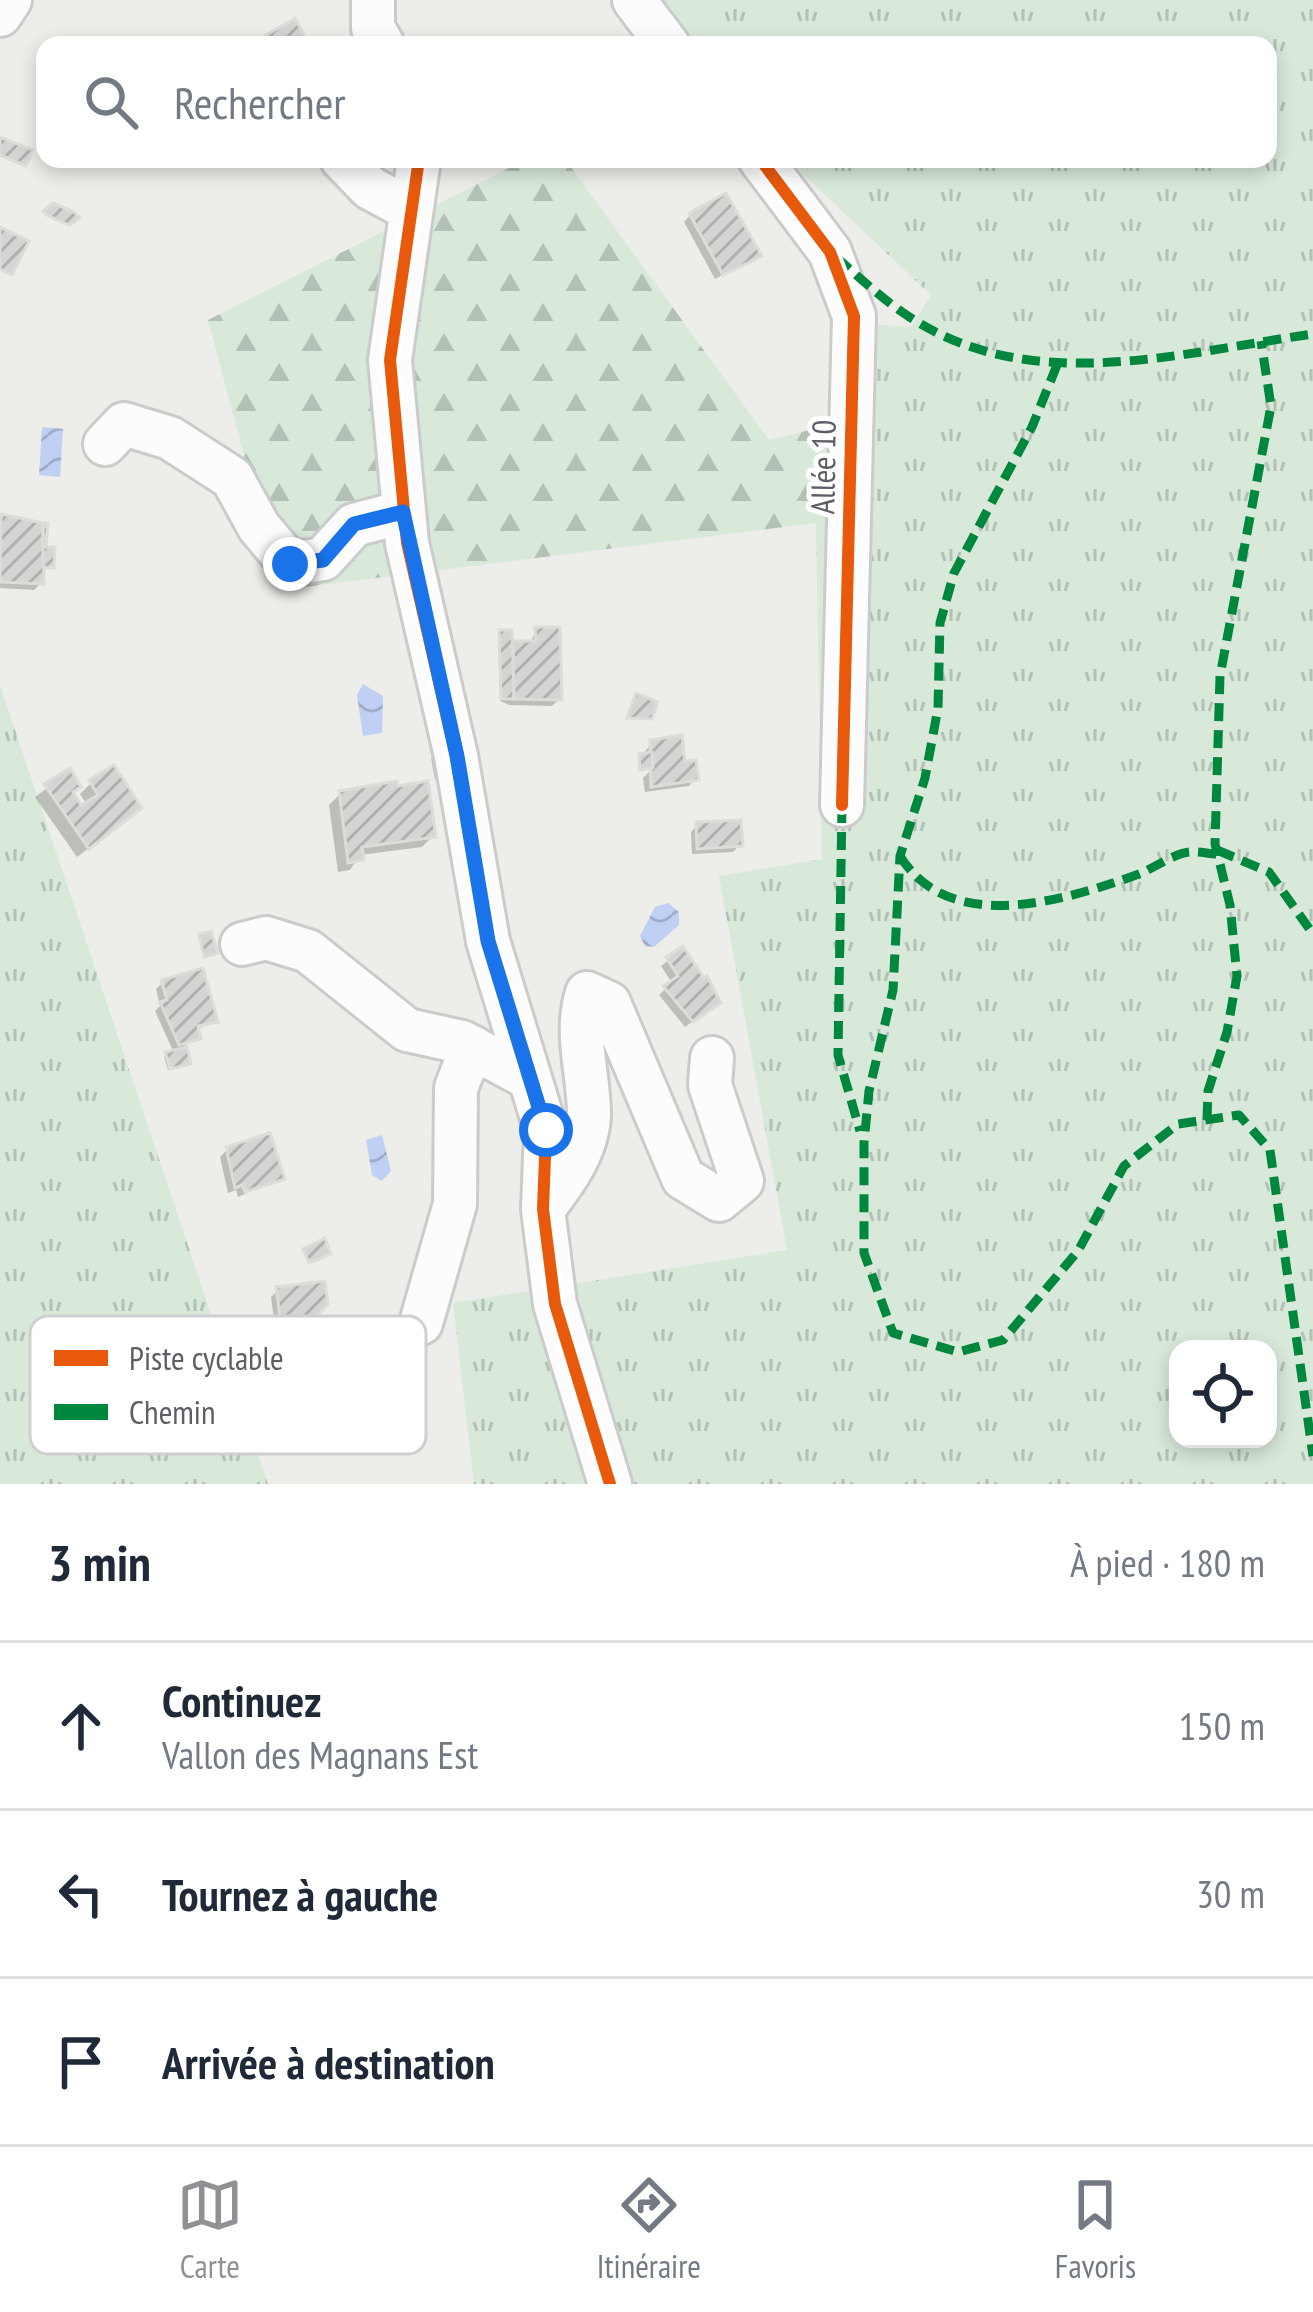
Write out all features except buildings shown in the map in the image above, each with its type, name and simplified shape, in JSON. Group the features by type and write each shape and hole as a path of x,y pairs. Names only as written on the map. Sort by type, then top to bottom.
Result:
{"street":[{"path":"0,15 10,0"},
{"path":"373,0 378,36"},
{"path":"634,0 661,36"},
{"path":"351,168 370,188 411,211"},
{"path":"418,168 390,360 403,512 457,756 488,941 546,1130 543,1209 555,1304 610,1484"},
{"name":"Allée 10","path":"767,168 830,252 854,316 842,805"},
{"path":"105,444 124,424 170,438 232,478 259,527 290,564 323,560 354,524 403,512"},
{"path":"242,944 266,938 308,951 407,1030 472,1047 527,1077"},
{"path":"543,1209 572,1170 589,1120 579,1018 587,993 609,1003 683,1178 719,1200 742,1181 710,1085 712,1058"},
{"path":"423,1316 455,1204 456,1088 472,1047"}],"green space":[{"path":"663,0 1313,0 1313,1484 474,1484 453,1303 787,1250 719,876 822,859 816,523 838,322 911,327 931,295 797,168 1277,168 1277,36 691,36"},
{"path":"509,168 572,168 769,440 826,426 816,523 280,590 208,320"},
{"path":"0,685 212,1316 30,1316 30,1454 258,1454 268,1484 0,1484"}],"water":[{"path":"42,427 63,429 60,477 39,475"},
{"path":"363,684 383,696 382,733 363,736 357,695"},
{"path":"668,903 679,912 679,925 654,947 645,946 640,936 655,907"},
{"path":"382,1135 391,1171 382,1181 372,1175 366,1140"}],"marked path":[{"path":"836,257 908,316 955,341 1004,356 1106,362 1313,334"},
{"path":"1207,1120 1208,1091 1227,1032 1237,976 1230,905 1215,844 1220,676 1271,406 1261,341"},
{"path":"1057,365 1032,427 954,573 940,623 938,708 925,778 900,856 893,990 869,1091 864,1253 893,1333 958,1352 1003,1340 1078,1251 1124,1166 1178,1124 1239,1115 1270,1150 1313,1456"},
{"path":"842,805 838,1055 860,1131"},
{"path":"1217,850 1269,872 1313,934"},
{"path":"900,856 922,881 948,897 1011,905 1078,894 1184,853 1218,854"}],"cycle path":[{"path":"418,168 390,360 407,543 456,756 488,941 546,1131 543,1209 555,1304 610,1484"},
{"path":"767,168 830,252 854,316 842,805"}],"route":[{"path":"290,564 323,560 354,524 403,512 457,756 488,941 546,1130"}]}
